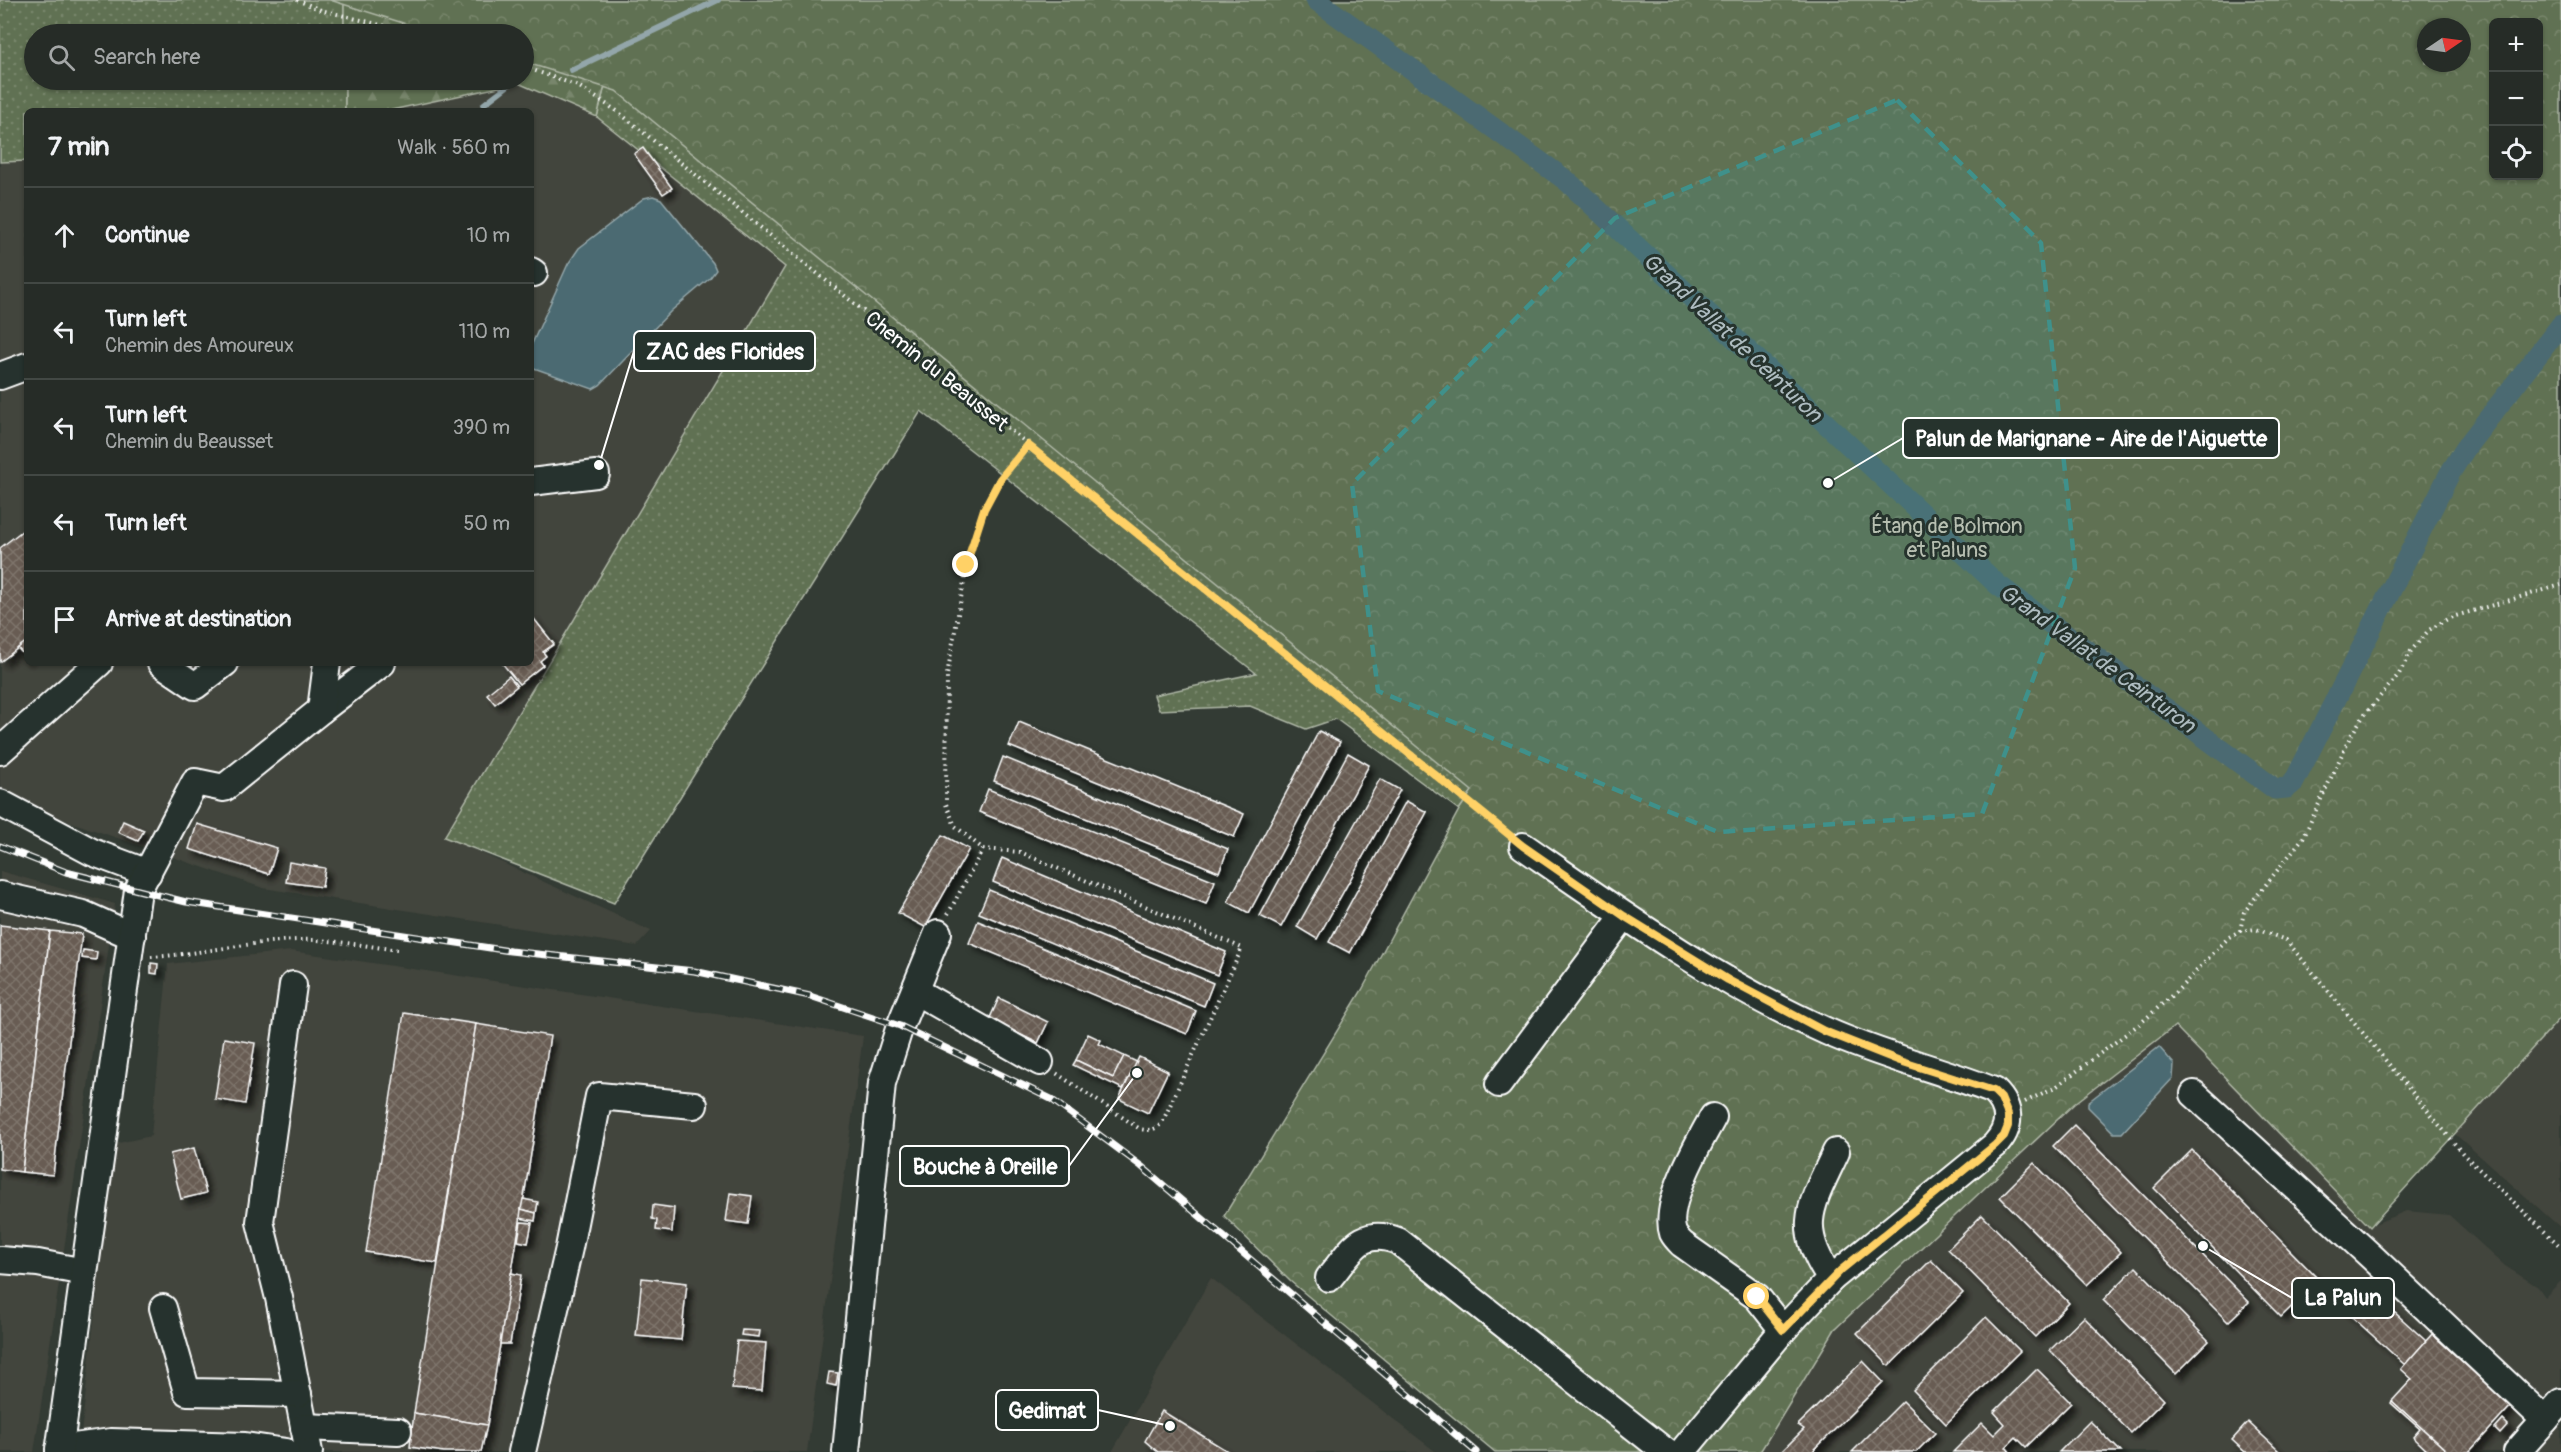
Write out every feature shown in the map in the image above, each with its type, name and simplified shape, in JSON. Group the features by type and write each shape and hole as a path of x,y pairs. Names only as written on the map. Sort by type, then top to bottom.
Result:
{"street":[{"path":"0,376 24,367"},
{"path":"534,482 596,474"},
{"path":"0,751 96,666"},
{"path":"165,666 195,686 221,666"},
{"path":"321,710 327,666"},
{"path":"286,1452 245,1446 111,1442 59,1451 138,890 195,782 224,788 378,666"},
{"path":"0,803 92,852 148,873"},
{"path":"1523,846 1624,916 1728,980 1815,1026 1900,1061 1994,1091 2006,1105 2008,1126 2004,1136 1831,1279 1783,1330 1682,1452"},
{"path":"0,895 83,914 130,946"},
{"path":"1499,1084 1624,916"},
{"path":"846,1452 882,1083 938,933"},
{"path":"293,985 260,1222 279,1298 309,1452"},
{"path":"915,991 1040,1062"},
{"path":"2194,1095 2373,1258 2553,1411 2517,1452"},
{"path":"522,1452 569,1248 599,1096 694,1105"},
{"path":"1713,1118 1689,1162 1673,1210 1674,1234 1682,1244 1757,1297 1783,1330"},
{"path":"1831,1279 1818,1261 1812,1242 1809,1215 1836,1152"},
{"path":"1329,1278 1360,1242 1372,1235 1384,1235 1398,1241 1666,1452"},
{"path":"0,1260 38,1263 84,1272"},
{"path":"164,1308 187,1392 298,1394"},
{"path":"304,1427 398,1431"}],"path":[{"path":"297,0 321,10 377,24"},
{"name":"Chemin du Beausset","path":"534,71 578,86 617,111 1523,846"},
{"path":"1028,445 1000,479 984,509 966,565 947,675 946,804 955,826 983,849 1020,852 1242,948 1162,1123 1156,1129 1149,1131 1140,1128 1040,1062"},
{"path":"2241,931 2244,912 2303,838 2350,737 2362,718 2389,688 2417,644 2429,630 2449,618 2561,585"},
{"path":"938,933 983,849"},
{"path":"2006,1105 2028,1102 2103,1053 2179,989 2229,937 2241,931 2256,928 2286,940 2464,1155 2561,1247"},
{"path":"130,946 186,955 280,942 317,940 400,950"}],"highlighted area":[{"path":"1897,100 2041,243 2075,568 1982,814 1718,832 1378,691 1352,484 1615,218"}],"shaded area":[{"path":"486,90 534,90 597,117 785,267 444,836 651,931 637,946 263,888 33,809 0,793 0,162 24,161 24,666 534,666 534,108 401,108"},
{"path":"0,871 115,904 34,1452 0,1452"},
{"path":"291,951 863,1036 807,1452 79,1452 114,1144 151,1136 168,964"},
{"path":"2561,1017 2561,1228 2455,1134"},
{"path":"2175,1026 2370,1226 2406,1211 2449,1215 2505,1266 2538,1287 2545,1297 2561,1281 2561,1452 1760,1452 1835,1329 2074,1104"},
{"path":"1211,1278 1436,1452 1112,1452"}],"green space":[{"path":"0,0 344,0 344,24 24,24 24,90 345,90 345,108 24,108 24,161 0,162"},
{"name":"Étang de Bolmon et Paluns","path":"330,0 2561,0 2561,1017 2370,1227 2175,1026 2074,1104 1835,1329 1760,1452 1495,1452 1290,1281 1224,1216 1362,990 1459,810 1472,791 616,91 534,65 534,24 406,24"},
{"path":"344,0 627,0 597,117 534,90 534,24 344,24"},
{"path":"627,0 1983,590 1472,791 1459,810 1336,719 1306,729 1250,706 1159,710 1154,695 1256,673 921,411 614,903 444,837 785,267 597,117"},
{"path":"345,90 485,90 401,108 345,108"}],"water":[{"path":"653,196 661,199 713,263 716,270 710,278 671,311 600,385 593,389 534,368 534,339 568,264 579,248 644,198"},
{"path":"2159,1047 2174,1064 2173,1078 2122,1133 2114,1133 2088,1107 2088,1102"}],"building":[{"path":"643,148 672,188 663,194 634,154"},
{"path":"24,529 24,643 0,662 0,548"},
{"path":"534,619 554,644 543,652 546,656 540,661 543,665 519,684 504,666 534,666"},
{"path":"24,643 24,655 18,648"},
{"path":"509,676 517,686 495,704 487,694"},
{"path":"1019,722 1244,814 1234,837 1009,746"},
{"path":"1319,731 1340,742 1249,913 1228,902"},
{"path":"1348,753 1369,765 1281,927 1260,916"},
{"path":"1003,757 1228,849 1219,872 994,781"},
{"path":"1380,779 1400,790 1317,939 1297,927"},
{"path":"988,789 1215,881 1206,904 979,812"},
{"path":"1406,801 1427,812 1350,953 1329,942"},
{"path":"123,821 144,830 138,841 118,832"},
{"path":"197,824 277,848 269,874 189,849"},
{"path":"943,835 969,849 925,927 898,913"},
{"path":"1002,858 1226,952 1217,975 993,882"},
{"path":"289,862 325,868 322,887 286,882"},
{"path":"989,890 1213,983 1204,1006 979,913"},
{"path":"978,921 1196,1011 1187,1034 969,943"},
{"path":"0,925 50,931 22,1172 0,1169"},
{"path":"50,931 82,934 53,1175 22,1172"},
{"path":"83,950 97,952 96,960 82,958"},
{"path":"151,963 158,964 157,974 151,973"},
{"path":"999,998 1048,1022 1038,1043 989,1020"},
{"path":"404,1013 476,1024 437,1263 366,1252"},
{"path":"476,1024 550,1036 487,1425 414,1413"},
{"path":"1088,1034 1101,1040 1099,1044 1124,1056 1113,1078 1076,1060"},
{"path":"224,1038 255,1043 245,1104 215,1099"},
{"path":"1124,1056 1137,1062 1123,1089 1073,1065 1076,1060 1113,1078"},
{"path":"1139,1057 1168,1071 1148,1113 1119,1099"},
{"path":"2074,1125 2249,1302 2228,1322 2053,1146"},
{"path":"194,1148 206,1193 181,1199 170,1154"},
{"path":"2192,1150 2319,1280 2281,1317 2154,1188"},
{"path":"2034,1163 2121,1252 2087,1285 2000,1197"},
{"path":"730,1193 752,1196 748,1224 726,1221"},
{"path":"523,1199 538,1202 536,1213 521,1209"},
{"path":"653,1205 674,1208 672,1232 656,1230 657,1220 652,1219"},
{"path":"521,1209 536,1213 535,1221 520,1218"},
{"path":"1982,1215 2069,1303 2035,1337 1948,1249"},
{"path":"521,1222 532,1223 528,1243 518,1241"},
{"path":"1931,1260 1963,1293 1889,1366 1857,1333"},
{"path":"2136,1267 2209,1341 2176,1374 2103,1300"},
{"path":"511,1273 521,1275 510,1344 500,1344"},
{"path":"642,1278 687,1283 681,1340 636,1336"},
{"path":"2359,1280 2426,1341 2405,1365 2338,1304"},
{"path":"1986,1317 2020,1351 1946,1424 1913,1390"},
{"path":"2084,1317 2164,1400 2131,1433 2050,1350"},
{"path":"742,1330 760,1331 759,1337 741,1335"},
{"path":"2432,1334 2511,1406 2469,1452 2448,1452 2392,1401 2412,1379 2401,1369"},
{"path":"737,1341 766,1343 762,1391 732,1389"},
{"path":"1863,1361 1883,1382 1812,1452 1781,1452 1804,1429 1798,1425"},
{"path":"2037,1369 2071,1403 2026,1447 2016,1437 2006,1447 2010,1452 1953,1452 1982,1423 1994,1435 2005,1424 1994,1412"},
{"path":"829,1372 838,1373 836,1386 827,1384"},
{"path":"1903,1401 1935,1433 1916,1452 1852,1452"},
{"path":"2392,1401 2448,1452 2429,1452 2413,1437 2420,1429 2391,1403"},
{"path":"1162,1411 1229,1452 1158,1452 1145,1441"},
{"path":"414,1413 487,1425 481,1452 444,1452 410,1447"},
{"path":"2503,1420 2508,1425 2500,1434 2495,1429"},
{"path":"2090,1421 2121,1452 2059,1452"},
{"path":"2248,1422 2280,1452 2245,1452 2232,1440"}],"waterway":[{"path":"571,70 718,0"},
{"name":"Grand Vallat de Ceinturon","path":"1316,0 1567,181 1998,585 2275,789 2287,788 2294,782 2450,473 2467,446 2561,325"},
{"path":"484,104 502,90"}],"railway":[{"path":"0,846 66,872 186,902 510,951 694,971 810,996 900,1026 1051,1099 1141,1166 1476,1452"}],"place":[{"name":"ZAC des Florides","path":"599,465"},
{"name":"Palun de Marignane - Aire de l'Aiguette","path":"1828,483"},
{"name":"Bouche à Oreille","path":"1137,1073"},
{"name":"La Palun","path":"2203,1246"},
{"name":"Gedimat","path":"1170,1426"}],"route":[{"path":"966,565 984,509 1000,479 1028,445 1523,846 1624,916 1728,980 1824,1031 1900,1061 1994,1091 2001,1098 2006,1105 2008,1115 2008,1126 2004,1136 1841,1270 1783,1330 1757,1297"}]}
